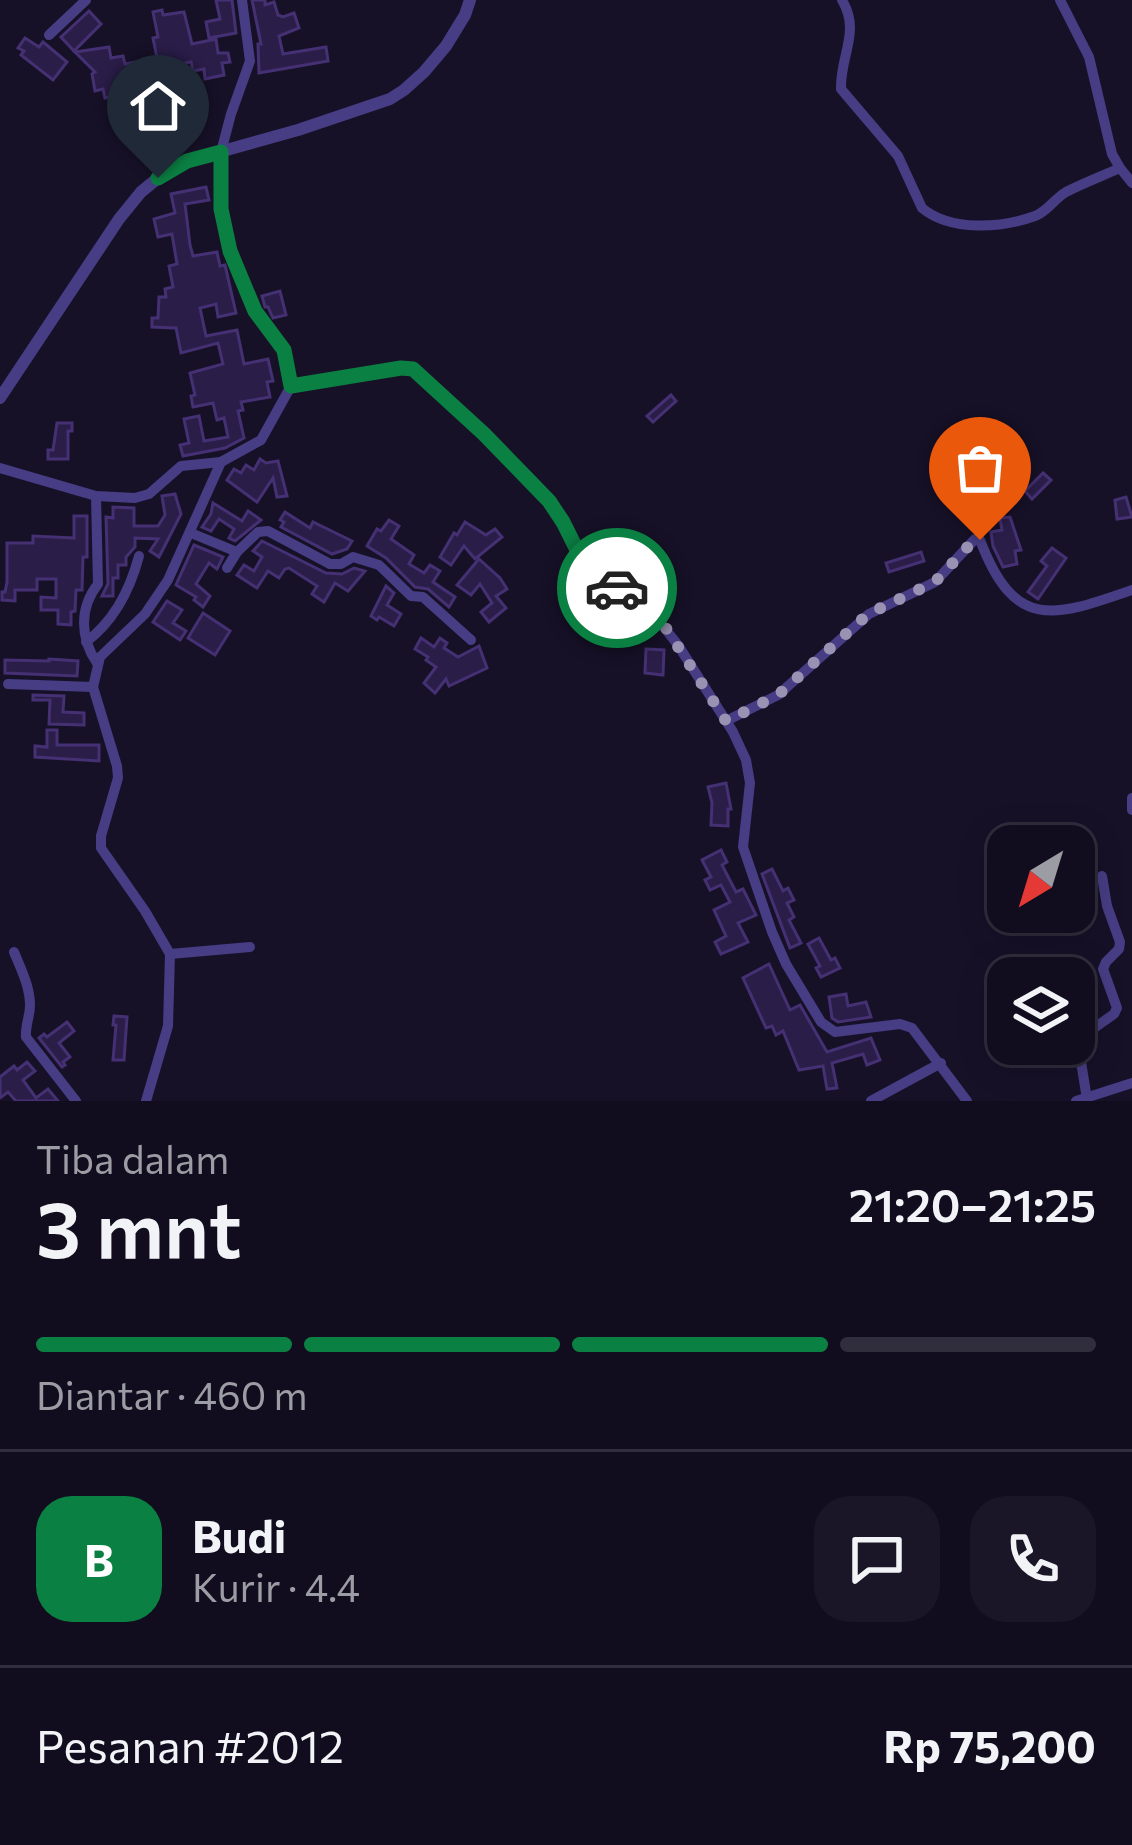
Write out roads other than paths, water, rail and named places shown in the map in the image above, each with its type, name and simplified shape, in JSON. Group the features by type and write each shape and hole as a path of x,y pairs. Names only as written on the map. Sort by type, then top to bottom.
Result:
{"street":[{"path":"50,35 86,0"},
{"path":"0,468 96,496 143,496 181,466 221,462 262,440 291,386 284,350 255,311 230,251 221,209 221,152 250,61 242,0"},
{"path":"0,398 118,219 158,178 187,161 390,99 417,79 446,46 470,0"},
{"path":"842,0 852,30 841,88 898,155 928,214 948,222 998,225 1039,214 1066,192 1120,169"},
{"path":"1060,0 1089,57 1112,154 1132,182"},
{"path":"291,386 401,368 420,374 549,501 589,569 662,622 726,721 749,768 745,858 786,964 821,1022 835,1032 907,1025 918,1033 967,1101"},
{"path":"146,1101 168,1026 170,954 101,848 118,778 93,687 102,654 148,610 168,580 221,462"},
{"path":"96,496 98,584 89,595 84,616 86,643 98,663"},
{"path":"227,568 237,552 265,530 330,564 353,557 376,563 471,640"},
{"path":"191,533 237,552"},
{"path":"726,721 778,695 868,614 935,582 975,539 980,540 1002,587 1020,602 1039,609 1071,610 1132,590"},
{"path":"86,643 118,608 139,556"},
{"path":"8,684 93,687"},
{"path":"1132,798 1132,810"},
{"path":"1102,876 1120,942 1103,970 1117,1008 1083,1036 1082,1100 1132,1083"},
{"path":"170,954 250,947"},
{"path":"14,952 30,997 26,1037 76,1101"},
{"path":"871,1101 941,1064"}]}
